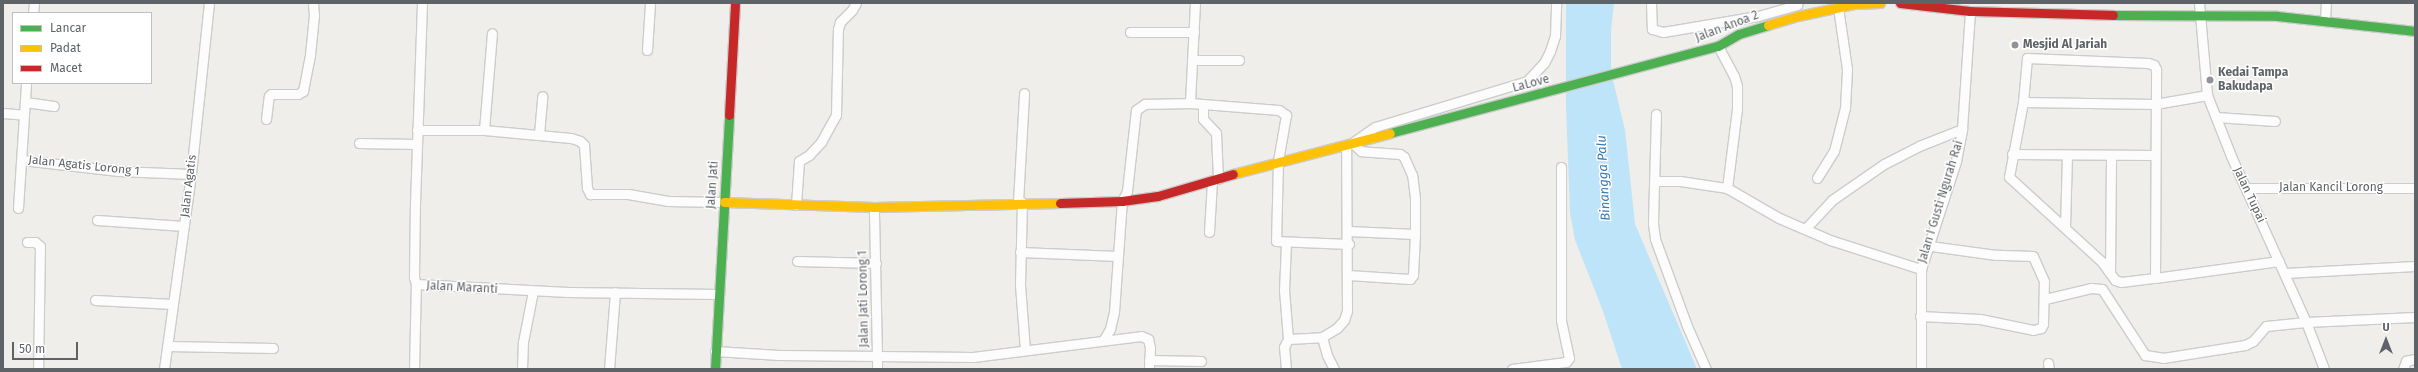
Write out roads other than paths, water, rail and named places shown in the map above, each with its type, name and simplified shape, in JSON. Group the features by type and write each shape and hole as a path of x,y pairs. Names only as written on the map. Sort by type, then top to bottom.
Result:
{"street":[{"name":"Jalan Agatis","path":"164,369 191,174 209,3"},
{"path":"266,119 269,96 272,94 298,94 303,91 310,55 314,15 313,3"},
{"name":"Jalan Maranti","path":"422,3 417,130 414,277 416,284 533,291 717,294"},
{"path":"648,50 650,3"},
{"name":"Jalan Jati","path":"715,369 717,294 724,202 734,3"},
{"path":"796,205 799,161 809,155 821,142 836,115 838,29 840,22 852,10 856,3"},
{"path":"1190,103 1195,3"},
{"path":"1349,144 1375,127 1527,81 1544,63 1550,51 1555,36 1556,3"},
{"path":"1651,3 1652,28 1655,31 1663,32 1758,16 1796,4 1798,16"},
{"name":"Jalan Anoa 2","path":"1653,63 1718,46 1739,34 1798,16 1838,7 1880,3"},
{"path":"1900,3 1970,11 2199,15 2325,20 2415,31"},
{"name":"Jalan Tupai","path":"2198,3 2207,95 2231,156 2247,188 2306,322 2324,369"},
{"path":"2325,20 2326,3"},
{"path":"1816,178 1834,151 1845,108 1847,69 1838,7"},
{"name":"Jalan I Gusti Ngurah Rai","path":"1921,369 1921,269 1930,246 1956,161 1962,128 1970,11"},
{"path":"1130,32 1194,32"},
{"path":"484,130 492,33"},
{"path":"1718,46 1734,76 1737,86 1737,109 1727,188"},
{"path":"2155,278 2156,69 2152,64 2027,58 2023,102 2008,174 2010,180 2065,227 2102,262 2117,281 2155,278 2279,261"},
{"path":"1192,60 1239,60"},
{"name":"LaLove","path":"874,207 1020,202 1122,201 1158,196 1278,161 1416,127 1653,63"},
{"name":"Jalan Agatis Lorong 1","path":"26,84 22,160 118,171 191,174"},
{"path":"1024,93 1020,202 1020,285 1025,350"},
{"path":"2023,102 2155,104 2207,95"},
{"path":"539,134 542,96"},
{"path":"25,102 54,106"},
{"path":"1104,340 1110,329 1114,312 1122,201 1127,191 1136,110 1145,104 1190,103 1282,111 1286,117 1278,161 1275,238 1278,242 1286,243 1349,244"},
{"path":"1203,104 1203,119 1216,133 1215,180 1209,232"},
{"path":"3,113 24,115"},
{"path":"1656,114 1653,224 1655,239 1687,326 1706,369"},
{"path":"2216,117 2275,121"},
{"path":"1806,228 1832,200 1884,164 1919,146 1962,128"},
{"path":"417,130 484,130 571,138 583,143 586,188 590,194 628,194 668,201 874,207"},
{"path":"359,143 417,144"},
{"path":"1288,339 1322,337 1337,328 1344,320 1347,311 1349,144"},
{"path":"1348,275 1410,279 1413,275 1415,234 1415,198 1412,175 1404,156 1400,154 1361,152 1349,144"},
{"path":"2012,154 2155,155"},
{"path":"2065,227 2067,155"},
{"path":"2110,273 2111,155"},
{"path":"18,208 22,160"},
{"path":"1512,369 1566,362 1569,358 1561,320 1561,167"},
{"path":"1655,181 1680,181 1727,188 1779,218 1806,228 1830,240 1921,269"},
{"name":"Jalan Kancil Lorong","path":"2247,188 2415,188"},
{"name":"Jalan Jati Lorong 1","path":"715,351 779,355 877,356 874,207"},
{"path":"97,220 184,226"},
{"path":"1348,231 1415,234"},
{"path":"27,242 35,242 40,246 38,369"},
{"path":"1286,243 1284,290 1288,339 1284,347 1286,369"},
{"path":"1920,316 1980,319 2038,330 2043,324 2045,299 2044,281 2037,263 2031,255 1996,256 1930,246"},
{"path":"1020,252 1118,256"},
{"path":"796,261 876,263"},
{"path":"2285,273 2415,266"},
{"path":"414,369 416,284"},
{"path":"2045,299 2091,288 2102,290 2145,355 2172,358 2245,345 2253,341 2266,326 2306,322 2415,317"},
{"path":"522,369 523,342 533,291"},
{"path":"609,369 615,292"},
{"path":"94,300 173,304"},
{"path":"877,369 877,356 973,357 1104,340 1145,337 1150,348 1149,364 1201,361"},
{"path":"1322,337 1327,355 1334,369"},
{"path":"168,346 273,348"},
{"path":"2403,369 2406,361 2415,359"}],"water":[{"name":"Binangga Palu","path":"1566,3 1614,3 1611,31 1611,72 1625,130 1635,224 1697,369 1622,369 1603,311 1575,240 1570,213 1566,106"}],"place":[{"name":"Mesjid Al Jariah","path":"2015,45"},
{"name":"Kedai Tampa Bakudapa","path":"2210,80"}]}
